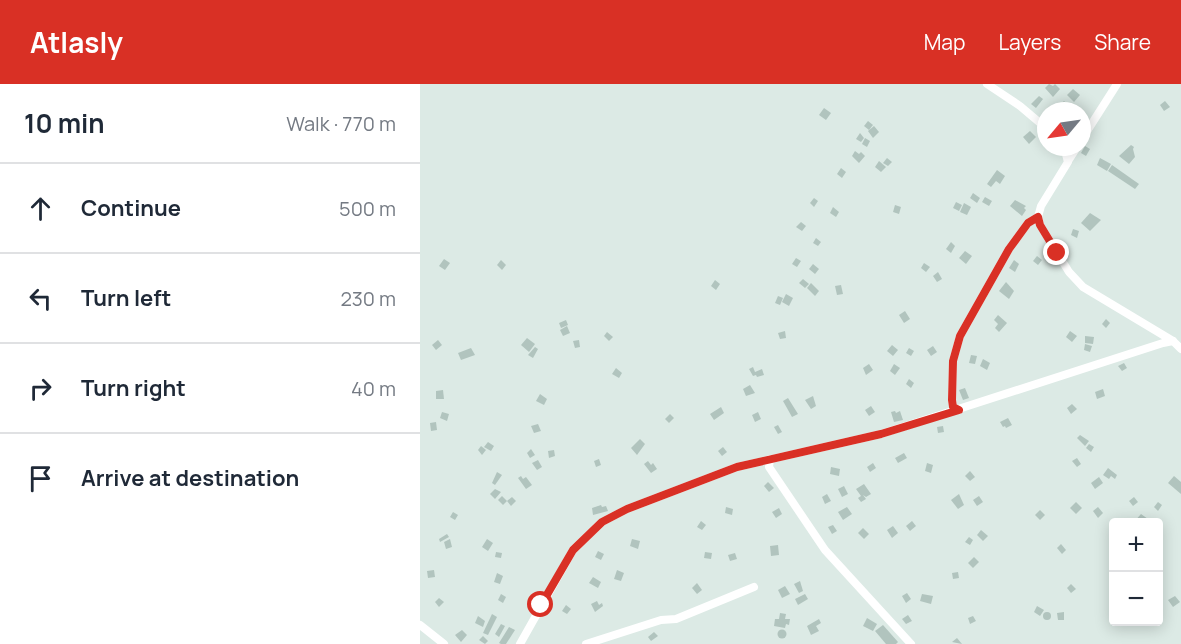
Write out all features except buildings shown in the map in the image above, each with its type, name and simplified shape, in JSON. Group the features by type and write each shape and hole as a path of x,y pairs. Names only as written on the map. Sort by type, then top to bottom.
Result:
{"street":[{"path":"987,84 1037,120"},
{"path":"1091,125 1117,84"},
{"path":"1066,156 1068,162"},
{"path":"1072,156 1041,206 1038,217 1040,225 1069,272 1083,287 1173,341 1181,349"},
{"path":"959,410 953,407 952,400 953,361 960,336 1009,249 1028,223 1038,217"},
{"path":"520,644 573,550 602,522 627,509 737,467 881,434 1173,341"},
{"path":"770,459 769,467 825,550 911,644"},
{"path":"586,644 661,620 676,619 754,587"},
{"path":"420,625 444,644"}],"route":[{"path":"541,605 573,550 585,536 602,522 627,509 737,467 881,434 959,410 953,407 952,400 953,361 960,336 1009,249 1028,223 1038,217 1040,225 1057,253"}]}
